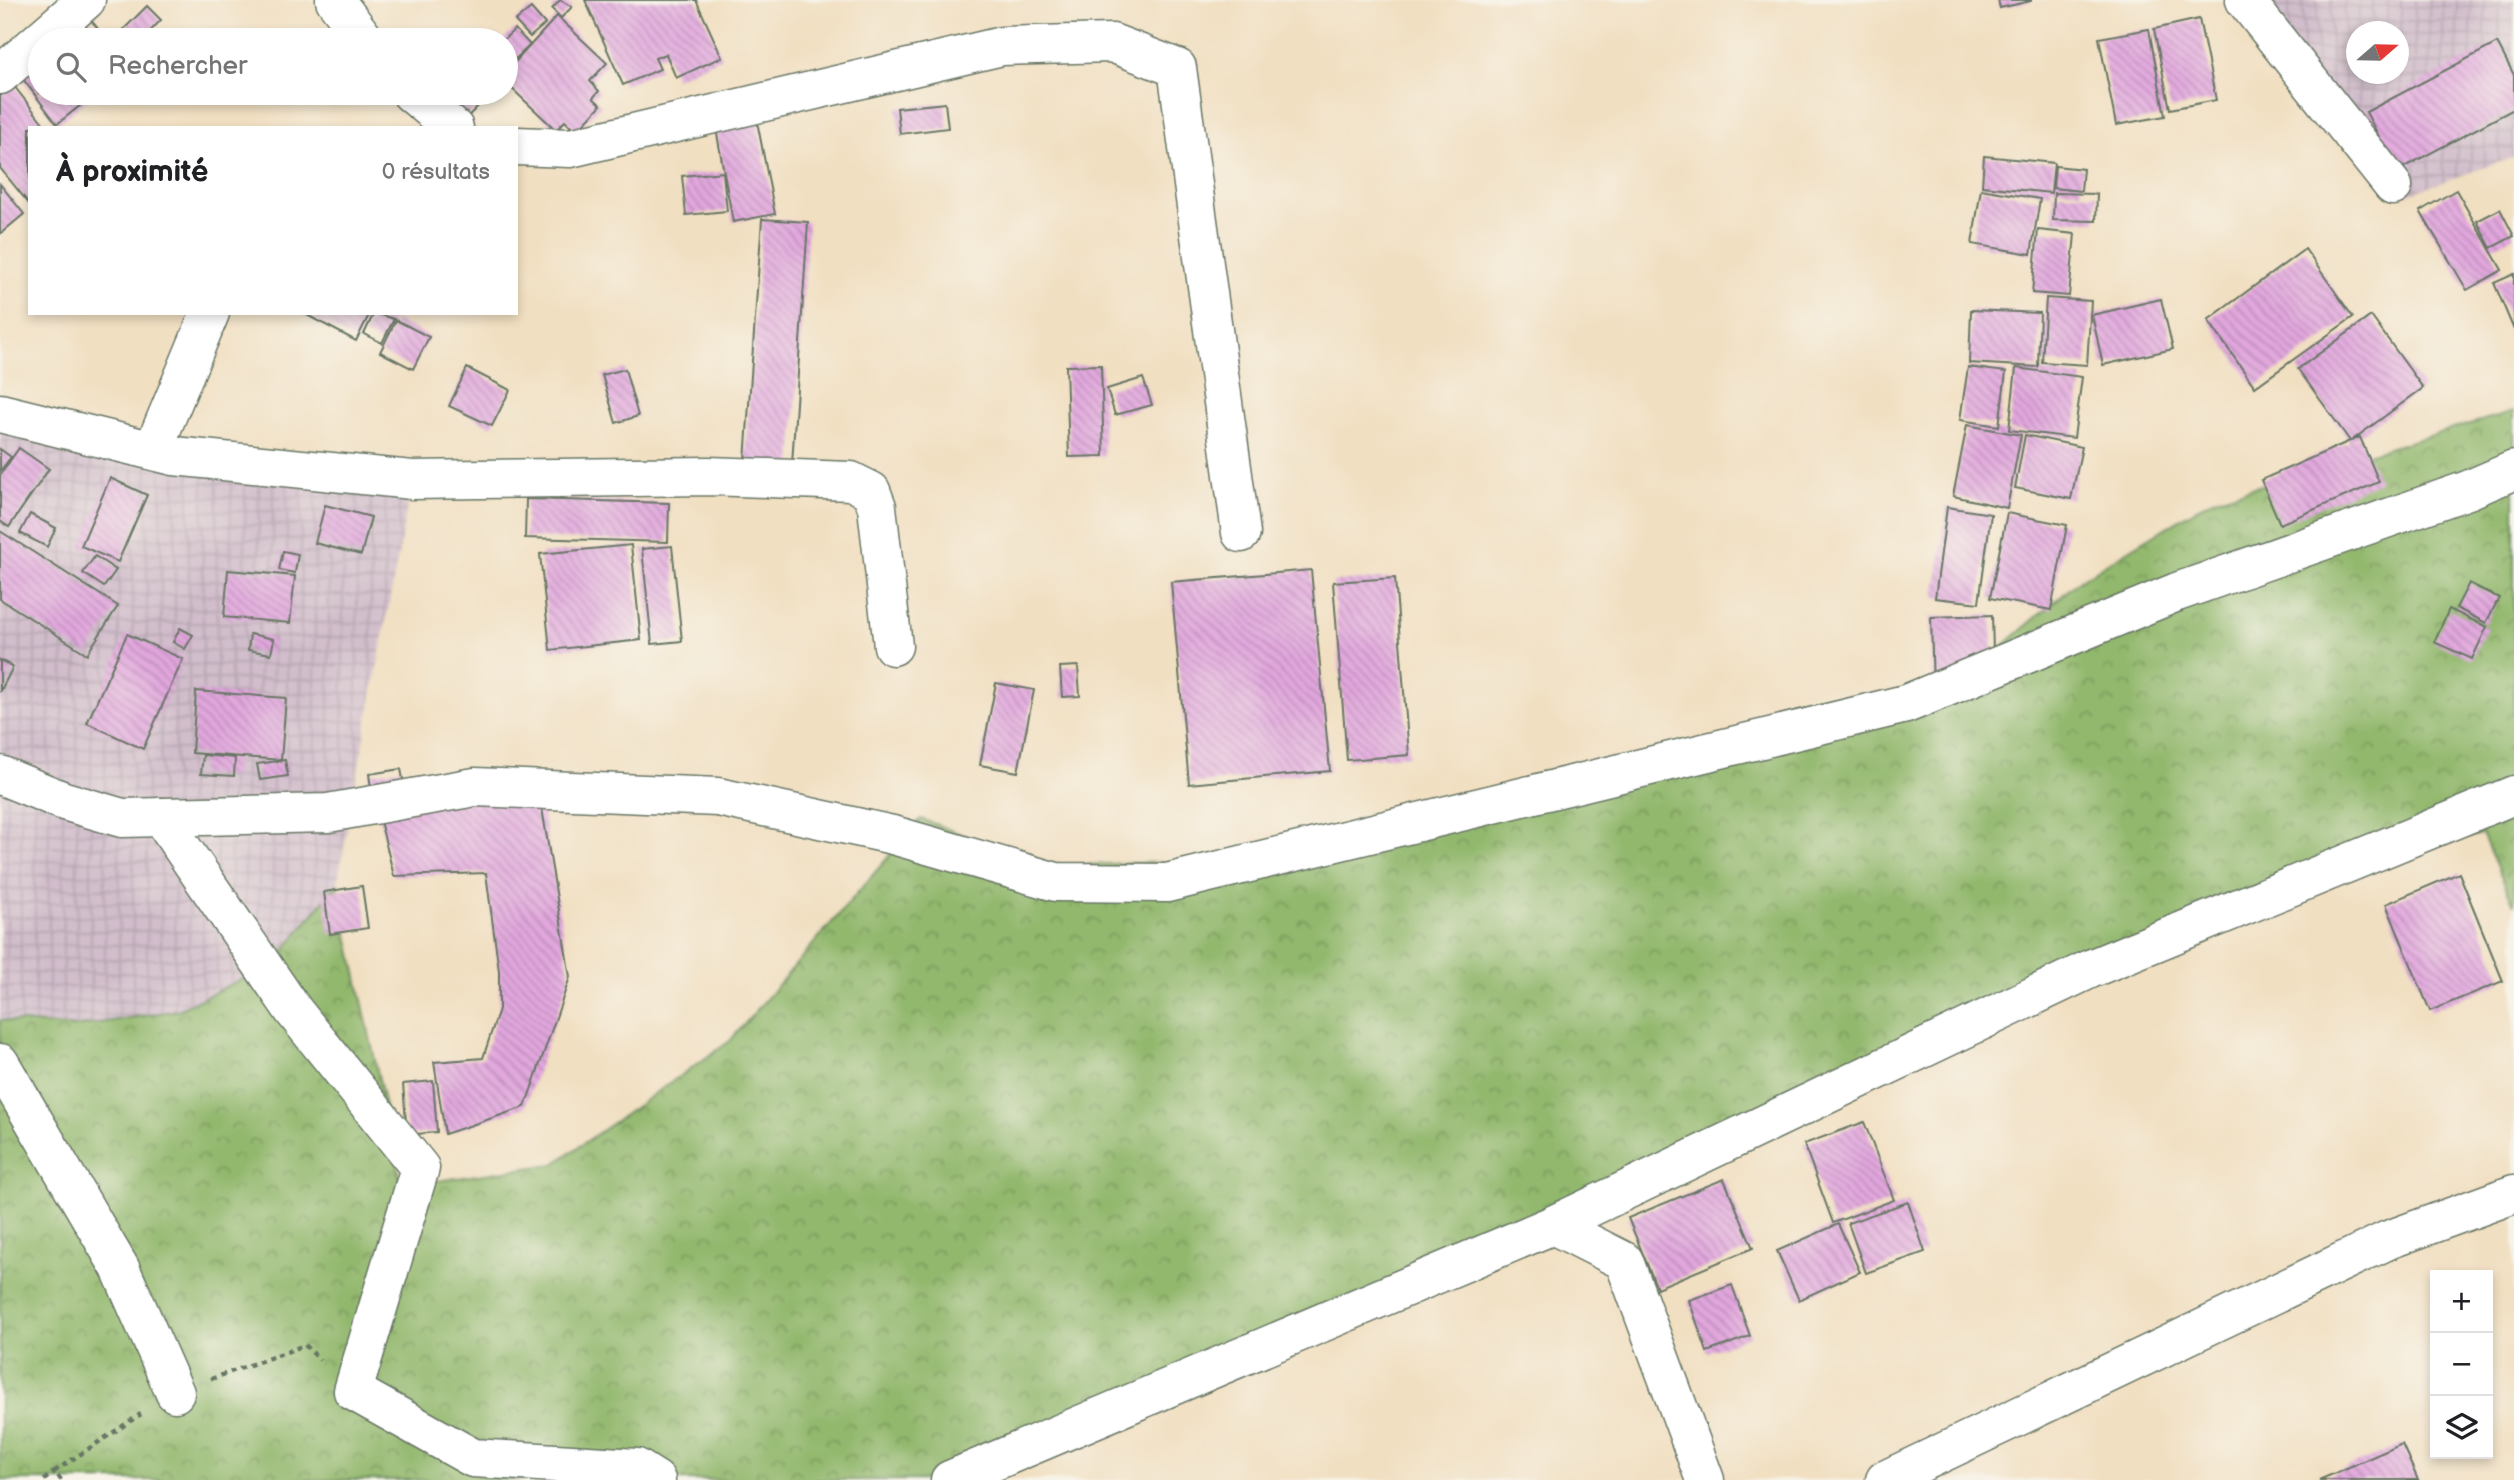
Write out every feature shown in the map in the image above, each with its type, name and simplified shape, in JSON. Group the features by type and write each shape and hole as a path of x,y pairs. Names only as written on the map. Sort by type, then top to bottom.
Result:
{"street":[{"path":"54,28 86,0"},
{"path":"335,0 356,28"},
{"path":"2245,0 2393,187"},
{"path":"518,146 570,148 1002,46 1112,43 1177,68 1241,533"},
{"path":"0,75 28,51"},
{"path":"426,105 452,126"},
{"path":"153,450 209,315"},
{"path":"0,413 174,456 412,480 708,476 851,481 871,491 877,507 893,646"},
{"path":"0,775 64,802 122,818 328,813 475,787 718,797 893,835 1056,882 1167,883 1906,704 2177,592 2468,490 2514,470"},
{"path":"950,1480 1553,1225 2090,969 2514,795"},
{"path":"161,817 293,1010 420,1168 352,1391 473,1458 637,1468 656,1480"},
{"path":"0,1063 120,1268 174,1392"},
{"path":"1885,1480 2388,1240 2514,1194"},
{"path":"1553,1225 1624,1261 1705,1480"}],"path":[{"path":"44,1480 55,1471"}],"shaded area":[{"path":"2236,0 2514,0 2514,157 2403,196"},
{"path":"0,413 412,480 337,884 272,965 178,1010 75,1027 0,1020"}],"green space":[{"path":"2514,411 2514,905 2482,834 2335,864 964,1480 0,1480 0,1020 75,1027 178,1010 272,965 337,884 402,1186 554,1164 730,1041 921,819 1046,866 1199,861 1962,681 2080,580 2211,500"}],"building":[{"path":"560,0 572,7 561,18 552,9"},
{"path":"585,0 696,0 722,57 676,78 666,54 655,58 660,69 623,85"},
{"path":"1998,0 2031,0 2031,1 2000,8"},
{"path":"147,6 161,20 153,28 125,28"},
{"path":"531,8 545,24 530,37 515,21"},
{"path":"557,16 607,63 590,81 599,91 593,98 601,105 576,132 565,121 556,130 518,94 518,59"},
{"path":"90,19 97,28 78,28"},
{"path":"2199,19 2216,100 2170,109 2154,29"},
{"path":"2149,29 2165,116 2116,125 2099,38"},
{"path":"518,32 530,45 518,56"},
{"path":"2497,43 2514,75 2514,109 2397,171 2366,112"},
{"path":"28,69 28,86 20,75"},
{"path":"14,86 45,126 28,126 28,203 0,168 0,96"},
{"path":"945,103 948,128 900,134 897,108"},
{"path":"43,105 81,105 57,124"},
{"path":"439,105 479,105 459,126 454,126 433,111"},
{"path":"756,116 775,214 733,222 715,123"},
{"path":"1984,156 2054,163 2051,193 1982,186"},
{"path":"2055,166 2083,169 2081,191 2053,188"},
{"path":"723,172 727,211 686,215 682,176"},
{"path":"0,184 24,214 0,234"},
{"path":"1981,189 2040,199 2031,254 1972,244"},
{"path":"2456,190 2502,270 2467,290 2420,211"},
{"path":"2054,193 2097,194 2096,221 2053,220"},
{"path":"2500,209 2514,236 2491,248 2477,221"},
{"path":"762,219 808,222 792,464 745,461"},
{"path":"2038,230 2075,234 2069,296 2032,293"},
{"path":"2305,249 2353,317 2255,387 2208,320"},
{"path":"2514,274 2514,330 2494,283"},
{"path":"2046,298 2091,301 2087,365 2042,362"},
{"path":"2161,299 2173,349 2103,365 2092,315"},
{"path":"1971,310 2040,313 2038,367 1969,363"},
{"path":"307,315 369,315 356,341"},
{"path":"373,315 394,319 382,343 364,334"},
{"path":"2371,316 2423,388 2351,441 2360,437 2379,482 2280,524 2261,480 2350,441 2298,369"},
{"path":"396,320 429,337 413,369 380,352"},
{"path":"1101,365 1104,456 1069,457 1066,366"},
{"path":"1968,367 2006,372 1999,426 1960,420"},
{"path":"467,368 510,390 492,426 449,406"},
{"path":"2016,368 2082,377 2074,438 2009,430"},
{"path":"625,369 638,416 616,423 602,375"},
{"path":"1143,378 1152,405 1115,415 1107,389"},
{"path":"1967,425 2021,435 2007,508 1953,496"},
{"path":"2025,435 2082,447 2071,499 2015,488"},
{"path":"19,448 49,469 9,527 0,521 0,475"},
{"path":"0,449 11,457 0,471"},
{"path":"110,478 147,495 118,562 81,546"},
{"path":"526,499 669,503 668,542 525,538"},
{"path":"325,505 371,517 361,555 315,543"},
{"path":"1947,507 1991,514 1979,603 1935,598"},
{"path":"2007,513 2067,525 2051,610 1990,598"},
{"path":"30,514 56,528 47,547 20,533"},
{"path":"0,531 118,606 87,654 0,599"},
{"path":"631,545 641,640 550,650 540,554"},
{"path":"672,546 682,641 652,644 642,549"},
{"path":"283,551 298,554 295,573 279,570"},
{"path":"95,556 116,570 104,587 83,573"},
{"path":"228,570 295,576 290,623 224,617"},
{"path":"1311,570 1330,771 1189,784 1171,582"},
{"path":"1395,578 1409,755 1347,760 1333,582"},
{"path":"2469,583 2499,598 2486,623 2456,608"},
{"path":"2449,609 2487,627 2472,659 2434,642"},
{"path":"1992,615 1994,689 1933,691 1931,617"},
{"path":"180,628 193,635 185,649 173,642"},
{"path":"127,634 183,659 143,749 87,723"},
{"path":"250,634 274,639 271,654 248,650"},
{"path":"0,660 13,667 0,692"},
{"path":"1078,666 1080,696 1062,697 1060,667"},
{"path":"996,683 1034,690 1018,772 980,765"},
{"path":"196,691 286,698 281,760 192,753"},
{"path":"203,755 235,758 234,776 201,774"},
{"path":"285,760 288,776 260,780 257,764"},
{"path":"401,769 405,790 372,795 369,774"},
{"path":"538,784 570,977 525,1107 445,1134 434,1062 483,1058 499,1009 499,971 486,873 394,876 376,805"},
{"path":"2459,873 2503,981 2430,1011 2386,904"},
{"path":"362,886 368,928 330,934 324,892"},
{"path":"433,1081 437,1132 407,1135 403,1084"},
{"path":"1864,1122 1894,1200 1833,1223 1804,1144"},
{"path":"1724,1179 1753,1248 1657,1288 1628,1218"},
{"path":"1908,1202 1925,1252 1866,1273 1848,1223"},
{"path":"1838,1224 1860,1272 1799,1300 1777,1251"},
{"path":"1732,1285 1750,1336 1707,1352 1689,1300"},
{"path":"2402,1444 2418,1480 2319,1480"}]}
